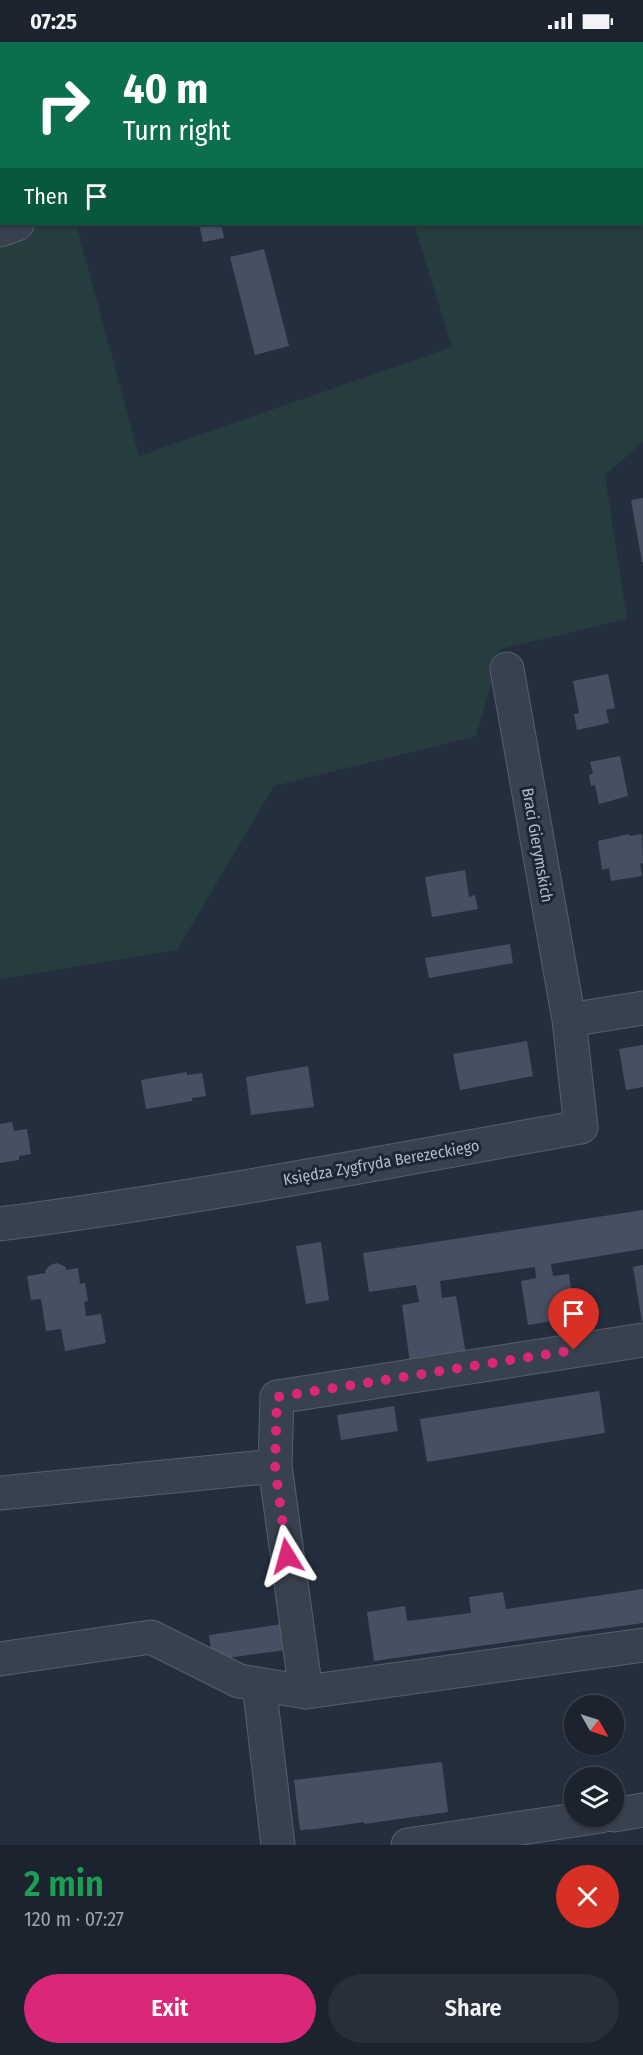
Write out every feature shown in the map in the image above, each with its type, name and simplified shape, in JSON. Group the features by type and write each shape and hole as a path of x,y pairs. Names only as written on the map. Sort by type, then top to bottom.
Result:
{"street":[{"path":"0,230 14,225"},
{"name":"Braci Gierymskich","path":"507,669 569,1020"},
{"path":"569,1020 643,1008"},
{"name":"Księdza Zygfryda Berezeckiego","path":"0,1224 209,1193 581,1127 569,1020"},
{"path":"306,1692 275,1466 277,1397 643,1340"},
{"path":"0,1493 275,1466"},
{"path":"0,1659 151,1637 239,1681 306,1692 643,1645"},
{"path":"259,1684 278,1845"},
{"path":"624,1813 643,1810"},
{"path":"408,1845 564,1822"}],"green space":[{"path":"0,225 76,225 139,456 452,347 414,225 643,225 643,442 605,475 627,619 501,649 476,736 274,786 177,950 0,979"}],"building":[{"path":"199,225 221,225 224,238 203,242"},
{"path":"264,249 289,346 255,355 230,257"},
{"path":"643,498 643,562 642,562 631,500"},
{"path":"608,674 615,708 606,710 609,723 577,730 574,714 579,713 573,681"},
{"path":"620,756 628,796 599,804 595,785 591,786 589,775 593,774 590,762"},
{"path":"629,834 629,836 642,834 643,863 640,864 642,876 611,881 609,868 602,870 598,841"},
{"path":"465,870 469,897 475,895 478,909 432,917 425,877"},
{"path":"510,944 513,963 429,978 425,958"},
{"path":"527,1041 533,1076 460,1090 453,1054"},
{"path":"643,1045 643,1087 626,1090 619,1049"},
{"path":"308,1066 314,1107 251,1115 246,1077"},
{"path":"187,1072 187,1075 202,1073 206,1096 192,1098 192,1101 146,1109 141,1080"},
{"path":"12,1122 14,1131 27,1129 31,1154 19,1156 19,1160 0,1163 0,1124"},
{"path":"643,1210 643,1249 551,1264 553,1276 569,1274 575,1317 528,1325 521,1281 536,1278 535,1267 440,1281 442,1298 456,1296 466,1354 410,1363 402,1305 419,1302 416,1285 369,1292 363,1253"},
{"path":"321,1242 329,1300 306,1304 296,1246"},
{"path":"57,1263 66,1267 66,1270 78,1268 80,1284 85,1283 88,1301 84,1302 86,1316 101,1314 106,1343 65,1351 61,1329 46,1331 41,1299 31,1300 27,1276 46,1273 50,1265"},
{"path":"643,1265 643,1321 642,1322 633,1267"},
{"path":"599,1391 605,1433 427,1462 420,1419"},
{"path":"394,1406 398,1431 341,1440 337,1415"},
{"path":"643,1589 643,1623 374,1661 367,1612 405,1606 407,1621 471,1613 469,1597 503,1592 506,1609"},
{"path":"282,1624 286,1650 212,1660 209,1635"},
{"path":"442,1762 448,1812 300,1830 294,1780"}],"route":[{"path":"287,1556 275,1466 277,1397 574,1350"}]}
